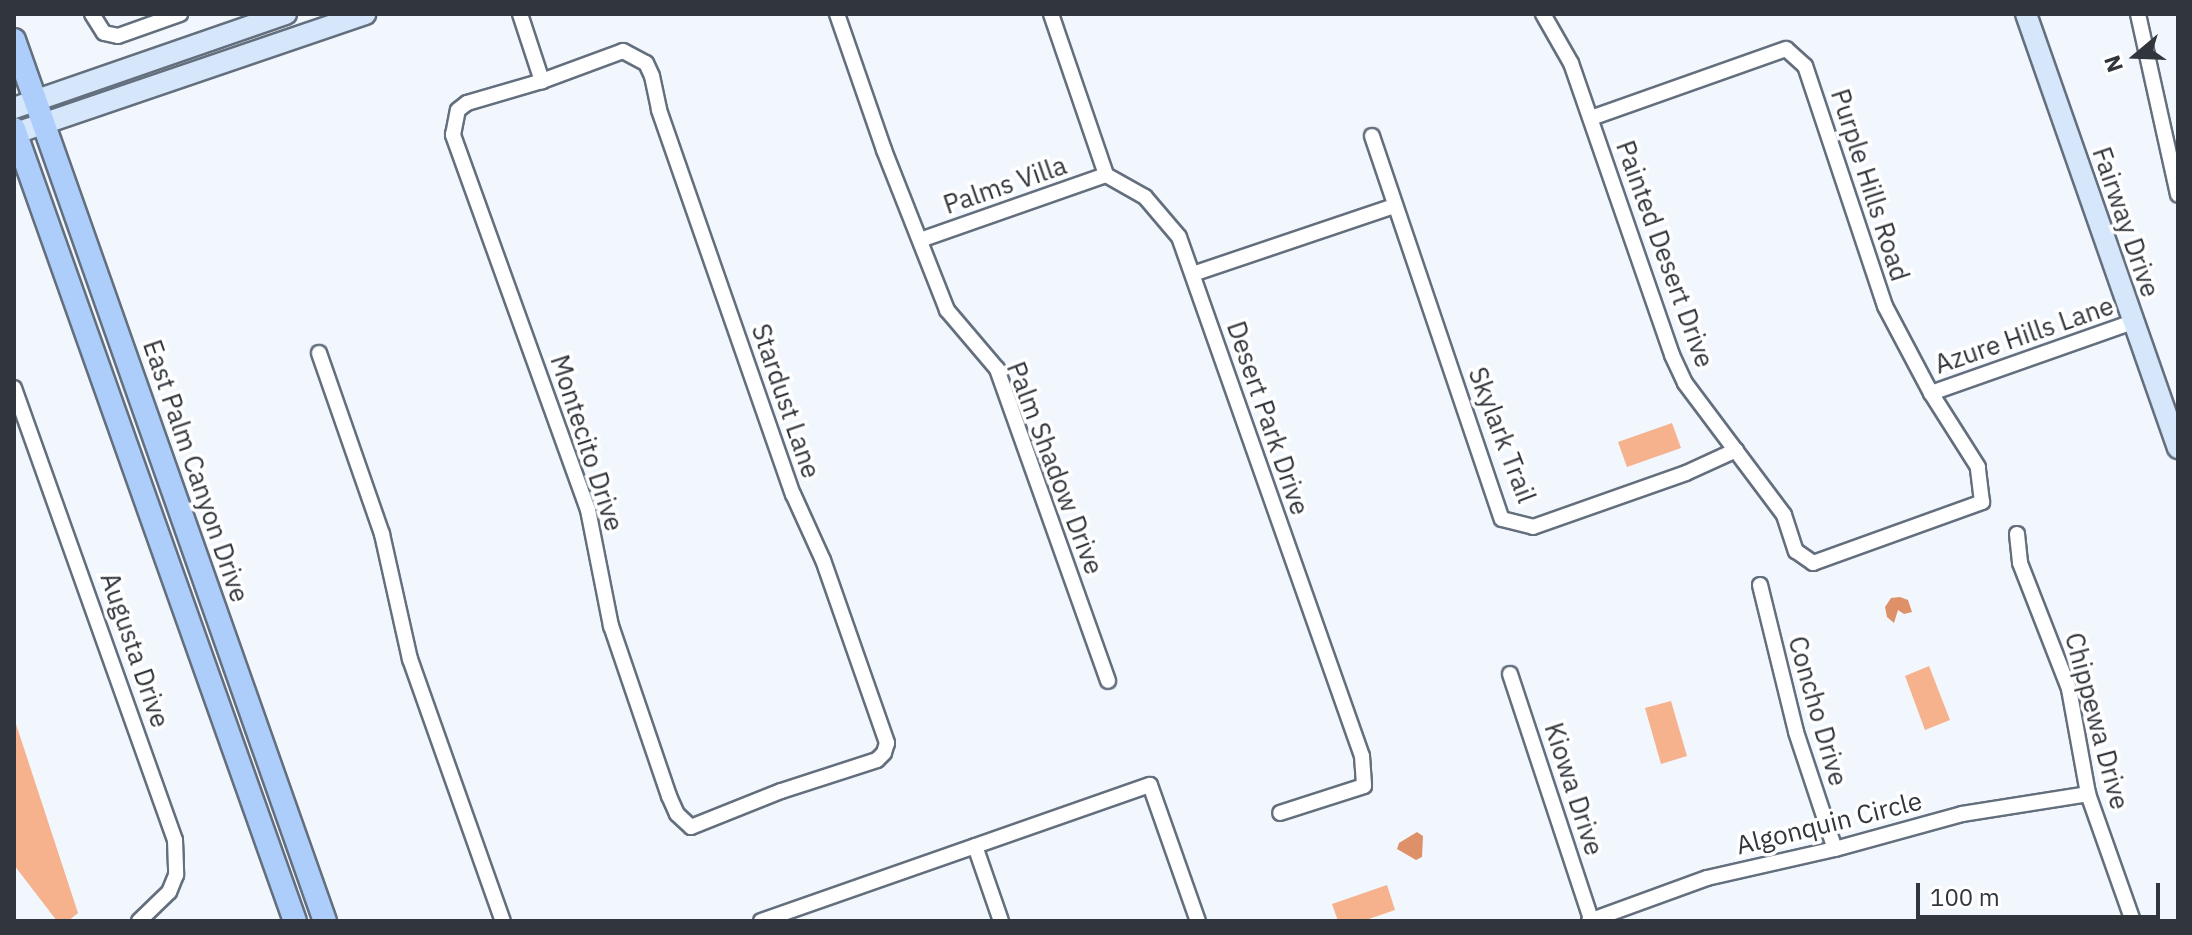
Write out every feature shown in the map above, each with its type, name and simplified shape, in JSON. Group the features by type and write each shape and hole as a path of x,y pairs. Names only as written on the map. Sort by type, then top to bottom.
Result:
{"main road":[{"name":"East Palm Canyon Drive","path":"14,40 325,921"},
{"path":"15,132 295,921"}],"street":[{"path":"92,14 104,33 118,36 180,14"},
{"path":"14,108 286,14"},
{"path":"15,132 365,14"},
{"path":"520,14 542,81"},
{"name":"Palm Shadow Drive","path":"837,14 947,310 997,369 1108,681"},
{"path":"1051,14 1106,175"},
{"name":"Painted Desert Drive","path":"1543,14 1571,63 1672,355 1685,383 1784,515 1796,551 1813,563 1959,512"},
{"name":"Fairway Drive","path":"2026,14 2178,448"},
{"path":"2138,14 2178,195"},
{"name":"Purple Hills Road","path":"1591,118 1786,49 1805,66 1885,306 1931,393 1978,467 1982,502 1959,512"},
{"name":"Stardust Lane","path":"542,81 623,51 646,63 659,110 793,494 823,560 873,707 886,732 884,753 877,760 781,791"},
{"name":"Montecito Drive","path":"542,81 467,103 458,110 453,122 453,135 588,510 611,626 669,796 682,821 691,827 701,825 781,791"},
{"name":"Skylark Trail","path":"1372,136 1502,519 1533,527 1686,473 1736,450"},
{"name":"Palms Villa","path":"920,240 1106,175"},
{"name":"Desert Park Drive","path":"1106,175 1145,197 1179,237 1362,756 1364,786 1280,813"},
{"path":"1193,274 1394,206"},
{"name":"Azure Hills Lane","path":"1931,393 2133,322"},
{"path":"319,353 382,534 410,659 503,921"},
{"name":"Augusta Drive","path":"14,388 23,404 175,840 176,875 169,892 139,921"},
{"name":"Chippewa Drive","path":"2017,534 2020,563 2069,689 2088,794 2133,921"},
{"name":"Concho Drive","path":"1760,585 1796,732 1835,849"},
{"name":"Kiowa Drive","path":"1510,674 1590,920"},
{"path":"761,921 801,914 975,846 1150,785 1198,921"},
{"name":"Algonquin Circle","path":"1590,920 1707,878 1835,849 1962,814 2088,794"},
{"path":"975,846 1001,921"}],"shaded area":[{"path":"1672,423 1681,448 1627,467 1618,442"},
{"path":"1891,598 1908,600 1912,612 1904,614 1898,610 1894,623 1887,617 1885,607"},
{"path":"1929,666 1950,720 1925,730 1905,676"},
{"path":"1671,701 1687,756 1661,764 1645,708"},
{"path":"14,718 78,913 68,921 57,921 14,865"},
{"path":"1417,832 1423,836 1422,857 1416,860 1397,849 1399,843"},
{"path":"1387,885 1395,910 1363,921 1338,921 1332,904"}]}
